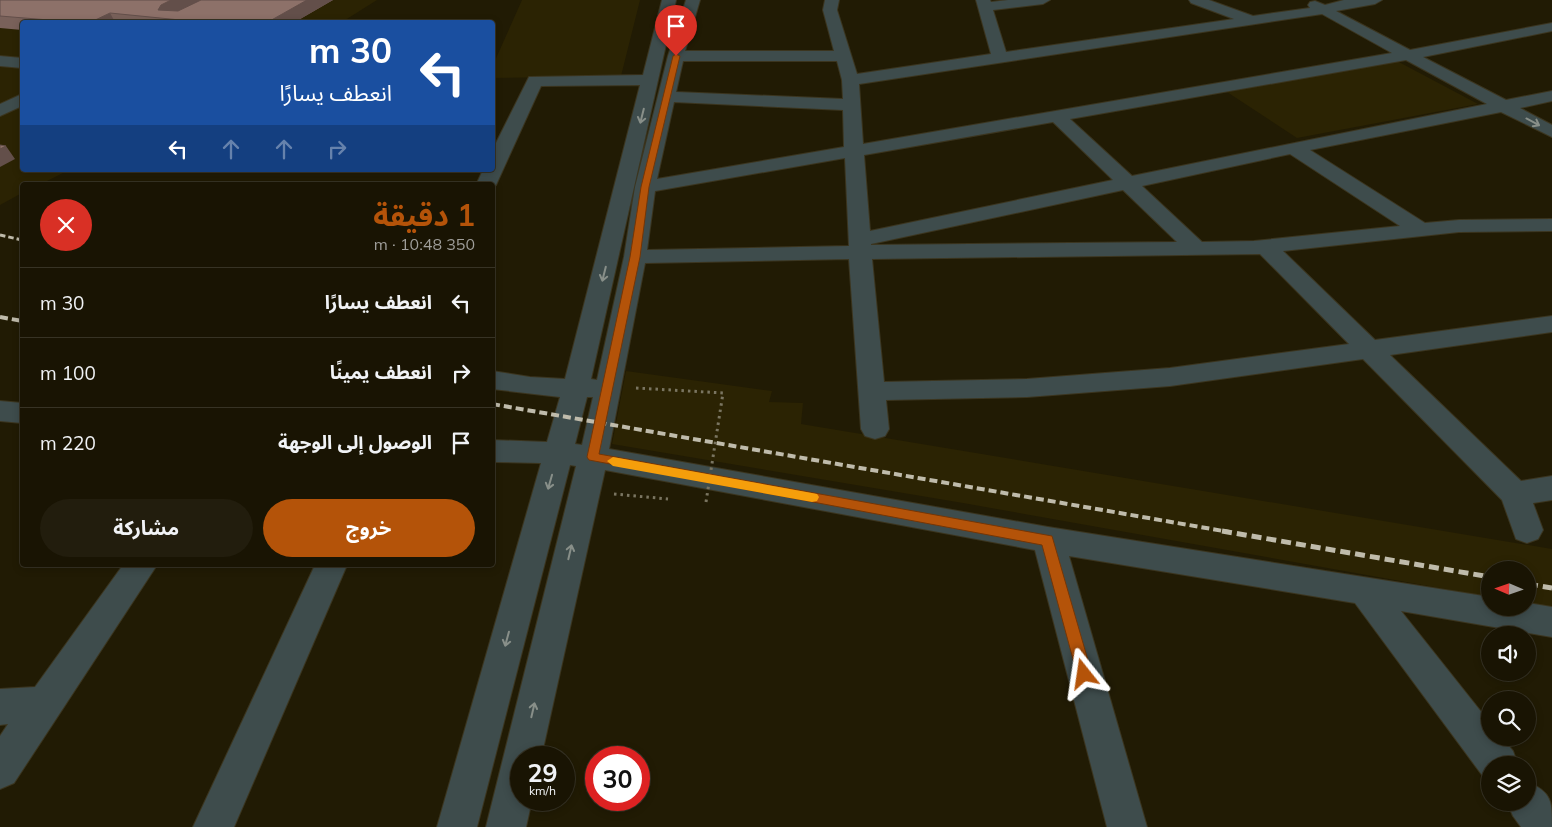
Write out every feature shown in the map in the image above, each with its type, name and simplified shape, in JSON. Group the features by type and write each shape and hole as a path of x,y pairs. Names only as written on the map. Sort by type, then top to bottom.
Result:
{"street":[{"path":"525,746 593,457 635,257 659,88 669,0"},
{"path":"457,827 659,88 676,56 693,0"},
{"path":"832,0 830,10 850,80 860,246 875,429"},
{"path":"1000,58 985,3 1043,0"},
{"path":"1196,0 1252,20"},
{"path":"1305,0 1330,5 1512,104 1552,132"},
{"path":"850,80 1252,20 1330,5 1375,0"},
{"path":"645,187 1416,53 1552,27"},
{"path":"676,56 843,56"},
{"path":"0,61 20,64"},
{"path":"495,166 535,81 659,88 851,105"},
{"path":"0,95 20,85"},
{"path":"860,246 1127,183 1552,96"},
{"path":"0,111 20,100"},
{"path":"1512,104 1552,118"},
{"path":"1056,116 1197,249"},
{"path":"1293,148 1422,230"},
{"path":"635,257 860,246 1197,249 1266,247 1458,226 1552,225"},
{"path":"1266,247 1515,494 1527,530"},
{"path":"872,391 1026,388 1170,377 1552,324"},
{"path":"495,381 525,386 608,388"},
{"path":"0,411 20,414"},
{"path":"495,451 558,453 593,457 1048,540 1365,590 1552,622"},
{"path":"1515,494 1552,488"},
{"path":"1048,540 1127,827"},
{"path":"0,769 141,567"},
{"path":"213,827 330,567"},
{"path":"1365,590 1491,756"},
{"path":"0,707 45,704"},
{"path":"506,827 510,810"},
{"path":"1534,811 1546,827"}],"path":[{"path":"649,388 723,393 706,502"}],"shaded area":[{"path":"0,0 377,0 345,20 20,20 20,172 65,172 45,182 20,182 20,194 0,205"},
{"path":"522,0 640,0 621,76 495,78 495,61"},
{"path":"1397,61 1478,104 1297,138 1227,92"},
{"path":"626,371 772,391 769,402 803,403 801,424 1552,549 1552,608 1536,605 1536,561 1481,561 1481,595 963,503 612,444"}],"building":[{"path":"0,0 171,0 161,5 158,10 178,11 201,0 307,0 272,20 180,20 110,13 95,20 49,20 0,16"}],"railway":[{"path":"0,235 20,240"},
{"path":"0,317 20,321"},
{"path":"495,405 1229,532"},
{"path":"1222,531 1481,575"},
{"path":"1536,585 1552,588"}],"slow traffic":[{"path":"613,461 812,497"}],"route":[{"path":"676,56 645,187 635,257 593,457 1048,540 1084,674"}]}
